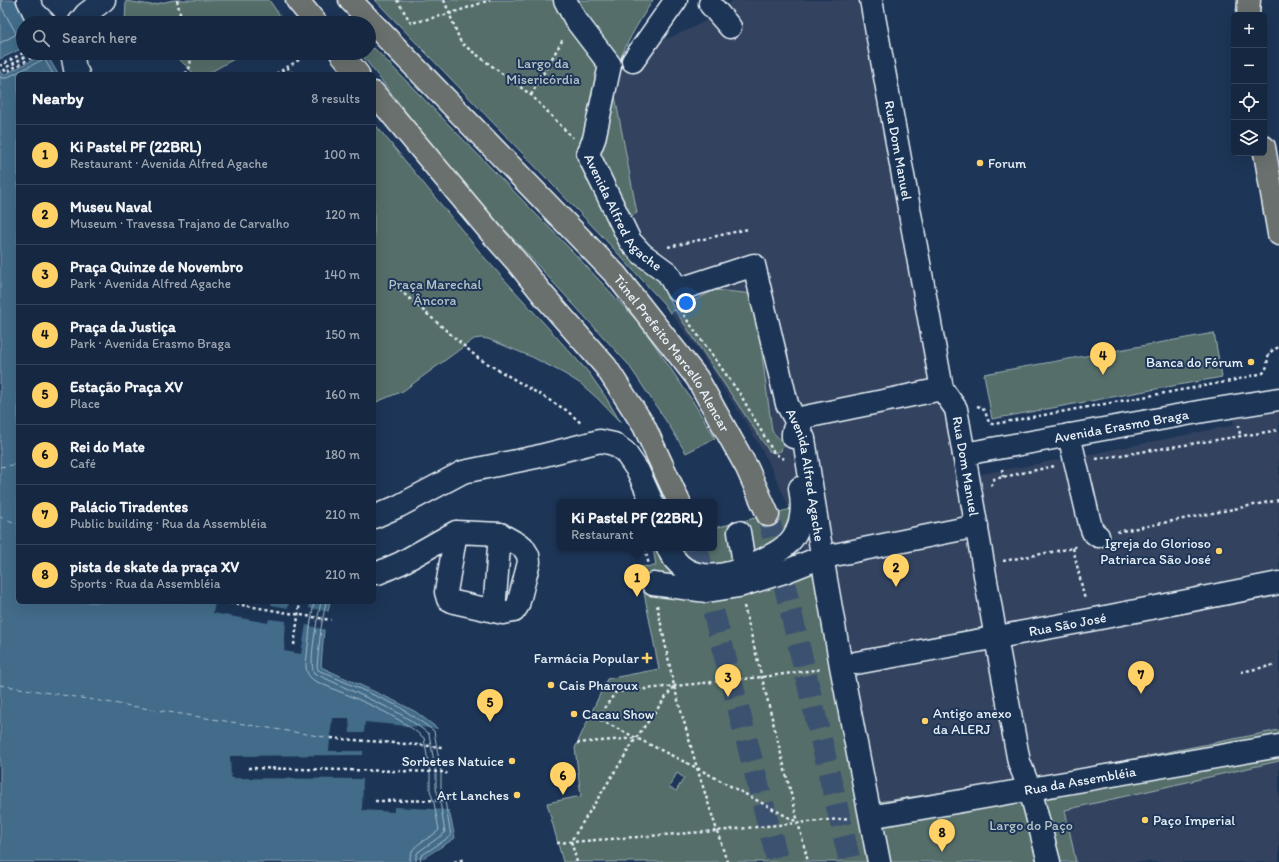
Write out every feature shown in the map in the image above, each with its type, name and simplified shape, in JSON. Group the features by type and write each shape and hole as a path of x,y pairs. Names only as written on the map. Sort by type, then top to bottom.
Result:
{"main road":[{"path":"297,0 310,16"},
{"name":"Túnel Prefeito Marcello Alencar","path":"350,0 365,16"},
{"path":"1248,12 1249,0"},
{"name":"Túnel Prefeito Marcello Alencar","path":"376,27 616,275 697,378 747,468 768,516"},
{"path":"347,60 356,72"},
{"path":"376,95 606,367 644,426 678,499"},
{"path":"1266,156 1279,234"}],"street":[{"path":"28,0 34,12 38,16"},
{"path":"84,16 104,0"},
{"path":"632,61 676,0"},
{"name":"Rua Dom Manuel","path":"871,0 948,397 956,409 977,526 994,563 996,638 1020,762 1030,789 1048,862"},
{"path":"707,3 730,27"},
{"name":"Avenida Alfred Agache","path":"570,9 610,65 594,138 588,154 630,240 642,254 668,273 677,290 754,265 787,404 804,439 829,556 877,816 879,862"},
{"path":"73,60 77,72"},
{"path":"669,551 681,566 691,572 704,576 723,575 742,577 787,545 794,536 799,524 802,510 802,496 796,468 792,434 797,423 805,417 948,397"},
{"name":"Avenida Erasmo Braga","path":"964,454 1279,399"},
{"path":"1069,435 1093,532 1108,534"},
{"path":"376,516 399,506 463,472 536,457 600,441 614,444 625,452 638,471 651,499"},
{"path":"829,556 977,526"},
{"path":"376,573 401,563 456,532 500,534 523,547 528,555 529,562 518,606 514,611 503,613 454,602 448,599 446,592 456,532"},
{"path":"739,532 742,577"},
{"path":"494,611 500,534"},
{"name":"Avenida Alfred Agache","path":"651,575 707,590 742,577 784,572 829,556"},
{"name":"Rua São José","path":"849,664 996,638 1279,583"},
{"name":"Rua da Assembléia","path":"877,816 1279,746"}],"path":[{"path":"177,0 180,16"},
{"path":"397,0 412,23 449,14 490,0"},
{"path":"444,2 461,43 530,95 588,154"},
{"path":"530,95 570,9"},
{"path":"16,57 1,65 6,72 27,60"},
{"path":"7,67 20,60"},
{"path":"186,72 191,66 191,60"},
{"path":"279,72 298,60"},
{"path":"287,67 291,72"},
{"path":"642,254 748,229"},
{"path":"395,286 478,358 566,410 600,441"},
{"path":"677,290 679,309 740,394 774,453 796,468"},
{"path":"948,397 982,408 990,424 994,424 1231,381 1263,373 1266,371 1268,356 1273,350 1279,347"},
{"path":"991,486 994,479 1075,462 1279,430"},
{"path":"1105,451 1106,457"},
{"path":"1002,469 1003,477"},
{"path":"994,563 1073,548 1108,534 1279,500"},
{"path":"1073,548 1090,620"},
{"path":"646,551 674,686 726,862"},
{"path":"994,563 1003,553"},
{"path":"742,577 762,677 808,862"},
{"path":"235,604 331,620"},
{"path":"294,645 300,604"},
{"path":"597,718 616,692 762,677 849,664"},
{"path":"1241,672 1275,665"},
{"path":"577,862 571,841 636,738 674,686"},
{"path":"590,715 697,768 798,822"},
{"path":"331,738 443,747"},
{"path":"577,743 636,738"},
{"path":"248,768 445,772 448,774"},
{"path":"375,801 452,801"},
{"path":"557,842 716,831 798,822 877,816"},
{"path":"454,862 465,859"}],"shaded area":[{"path":"733,0 864,0 987,624 985,650 990,654 1008,650 1011,645 1279,589 1279,862 870,862 799,530 780,487 767,459 746,423 698,349 664,304 550,171 613,64 633,53 707,20"},
{"path":"1279,410 1279,576 1004,627 978,477 981,474 1063,459 1083,458 1086,455 1234,425 1233,418"}],"green space":[{"path":"174,0 269,0 280,16 125,16 126,1 151,5"},
{"name":"Largo da Misericórdia","path":"375,0 653,0 634,30 623,52 615,74 613,85 637,213 621,222 652,266 675,310 670,313 664,304 601,235"},
{"path":"376,50 572,251 641,325 692,400 715,438 686,453 628,364 498,222 461,184 366,60 376,60"},
{"path":"180,60 232,60 211,72 192,72"},
{"name":"Praça Marechal Âncora","path":"376,125 484,257 589,373 621,423 581,384 532,357 488,339 474,339 403,391 376,402"},
{"path":"715,290 754,294 772,431 783,443 781,451 774,453 769,451 675,310"},
{"path":"1214,333 1222,377 992,419 984,374"},
{"path":"791,509 791,524 780,540 751,555 743,521"},
{"path":"731,524 737,562 724,568 689,561 679,551 717,551 717,527"},
{"name":"Largo do Paço","path":"829,550 878,802 1026,780 1279,730 1279,761 1065,810 1076,862 563,862 547,803 581,796 575,748 607,679 659,669 639,567 656,566 654,551 661,551 677,570 776,561","holes":["677,773 684,778 676,791 669,787"]}],"water":[{"path":"0,0 15,0 24,16 16,16 16,51 0,59"},
{"path":"33,60 50,60 57,72 16,72 16,604 330,604 324,629 321,667 399,703 416,712 437,728 441,747 449,810 455,838 424,858 425,862 0,862 0,70 4,75"}],"pier":[{"path":"215,604 271,604 288,608 289,604 309,604 309,608 330,612 326,630 306,625 301,654 284,651 286,621 269,619 268,623 213,613"},
{"path":"332,718 349,718 350,733 364,733 365,722 439,729 447,772 447,787 451,799 454,821 449,810 394,807 394,812 362,810 363,779 231,778 230,756 363,755 363,751 329,751"},
{"path":"457,838 457,840 426,859 427,862 409,862 424,858"}],"ferry route":[{"path":"0,467 16,464"},
{"path":"0,517 16,523"},
{"path":"0,685 331,738"}],"tunnel":[{"path":"768,515 850,862"},
{"path":"698,551 778,862"}],"place":[{"name":"Forum","path":"980,163"},
{"name":"Banca do Fórum","path":"1251,362"},
{"name":"Praça da Justiça","path":"1103,375"},
{"name":"Igreja do Glorioso Patriarca São José","path":"1219,551"},
{"name":"Museu Naval","path":"896,587"},
{"name":"Ki Pastel PF (22BRL)","path":"637,597"},
{"name":"Farmácia Popular","path":"647,658"},
{"name":"Cais Pharoux","path":"551,685"},
{"name":"Palácio Tiradentes","path":"1141,694"},
{"name":"Praça Quinze de Novembro","path":"728,697"},
{"name":"Cacau Show","path":"574,714"},
{"name":"Antigo anexo da ALERJ","path":"925,721"},
{"name":"Estação Praça XV","path":"490,722"},
{"name":"Sorbetes Natuice","path":"512,761"},
{"name":"Art Lanches","path":"517,795"},
{"name":"Rei do Mate","path":"563,795"},
{"name":"Paço Imperial","path":"1145,820"},
{"name":"pista de skate da praça XV","path":"942,852"}]}
